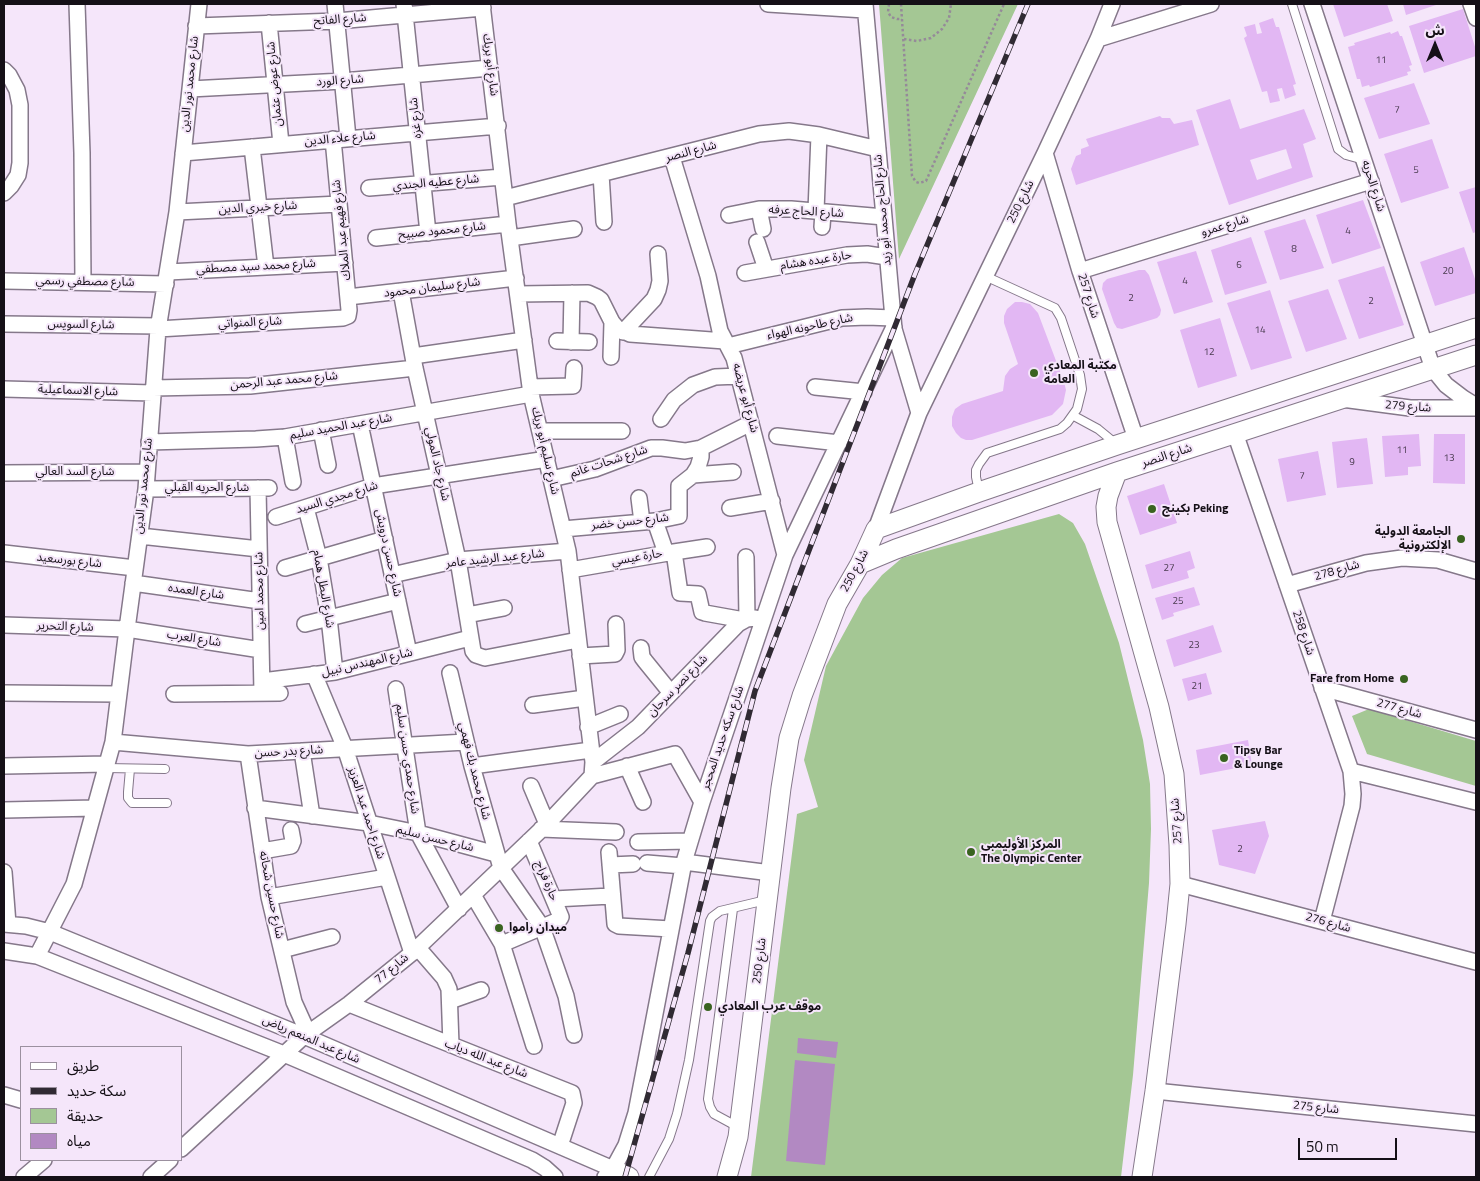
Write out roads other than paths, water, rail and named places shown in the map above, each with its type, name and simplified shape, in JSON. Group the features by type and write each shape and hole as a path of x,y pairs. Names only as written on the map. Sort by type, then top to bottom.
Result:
{"street":[{"path":"77,4 82,153 83,282"},
{"name":"شارع محمد نور الدين","path":"37,956 74,884 113,742 126,629 146,489 158,327 177,212 199,4"},
{"path":"335,4 348,138"},
{"path":"768,4 865,7"},
{"name":"شارع 250","path":"727,1177 739,1128 789,738 802,696 837,604 860,564 876,529 919,413 1045,153 1098,39 1112,4"},
{"path":"1098,39 1211,4"},
{"name":"شارع الحريه","path":"1312,4 1433,369"},
{"path":"1472,4 1476,18"},
{"name":"شارع الفاتح","path":"196,26 337,21 405,9 482,6"},
{"name":"شارع أبو بريك","path":"482,6 498,126"},
{"name":"شارع الحاج محمد أبو زيد","path":"865,7 893,323 919,413"},
{"name":"شارع غزه","path":"405,9 428,233"},
{"name":"شارع عوض عثمان","path":"269,24 281,144"},
{"name":"شارع الورد","path":"190,89 343,81 490,68"},
{"path":"4,70 17,90 20,105 20,163 18,175 11,186 4,192"},
{"name":"شارع علاء الدين","path":"183,153 498,126"},
{"name":"شارع سليم أبو بريك","path":"498,126 502,177 531,390 568,551 592,762"},
{"name":"شارع النصر","path":"505,198 759,134 789,131 819,135 878,149"},
{"path":"819,135 819,212 822,227"},
{"name":"شارع فهيم عبد الملاك","path":"333,140 349,310 348,316 343,318"},
{"path":"252,147 266,267"},
{"name":"شارع 257","path":"1045,153 1080,271 1136,438"},
{"name":"شارع أبو عريضه","path":"672,157 708,276 720,331 734,358 786,555"},
{"path":"600,174 604,222"},
{"name":"شارع عطيه الجندي","path":"369,188 502,177"},
{"name":"شارع عمرو","path":"1080,271 1371,181"},
{"name":"شارع خيري الدين","path":"177,212 339,204"},
{"name":"شارع الحاج عرفه","path":"729,215 759,210 791,209 884,217"},
{"path":"759,210 760,235 766,269"},
{"name":"شارع محمود صبيح","path":"376,238 428,233 574,229"},
{"path":"611,357 618,327 654,299 660,280 658,254"},
{"name":"حارة عبده هشام","path":"745,273 847,254 887,256"},
{"name":"شارع محمد سيد مصطفي","path":"167,278 266,267 345,263"},
{"name":"شارع مصطفي رسمي","path":"4,281 83,282 167,278"},
{"name":"شارع سليمان محمود","path":"348,297 516,278"},
{"name":"شارع جاد المولي","path":"401,291 414,362 458,560 470,638"},
{"path":"572,293 564,342 589,342"},
{"path":"518,294 593,294 601,300 618,327"},
{"name":"شارع طاحونه الهواء","path":"618,327 638,335 726,343 842,318 867,317 893,323"},
{"name":"شارع المنواتي","path":"158,327 343,318"},
{"name":"شارع سكه حديد المحجر","path":"616,1174 636,1113 683,864 702,802 786,555 864,392 893,323"},
{"name":"شارع السويس","path":"4,324 158,327"},
{"path":"876,529 1136,438 1426,346 1476,328"},
{"name":"شارع محمد عبد الرحمن","path":"153,391 250,386 414,362 524,340"},
{"name":"شارع النصر","path":"860,564 896,549 1117,472 1476,355"},
{"name":"شارع عبد الحميد سليم","path":"149,442 285,437 360,424 531,390 573,386 574,368"},
{"name":"شارع 279","path":"1433,369 1446,385 1476,407"},
{"path":"661,419 674,400 693,385 715,377 739,376"},
{"path":"815,387 864,392"},
{"name":"شارع الاسماعيلية","path":"4,389 153,391"},
{"name":"شارع 279","path":"1340,399 1410,408 1476,407"},
{"name":"شارع شحات غانم","path":"551,479 595,469 650,448 685,451 701,448 751,423"},
{"name":"شارع حسن درويش","path":"360,424 409,653"},
{"path":"321,430 328,464"},
{"path":"540,431 622,431"},
{"name":"شارع 258","path":"1235,434 1351,771 1353,783 1352,806 1322,921"},
{"path":"777,436 839,443"},
{"path":"285,437 293,482"},
{"name":"شارع حسن خضر","path":"563,528 648,521 680,516 680,486 693,475 698,467 701,448"},
{"name":"شارع مجدي السيد","path":"276,517 373,486 546,459"},
{"name":"شارع السد العالي","path":"4,473 147,472"},
{"path":"693,475 732,472"},
{"name":"شارع 257","path":"1117,472 1108,496 1107,522 1159,708 1174,774 1179,845 1180,884 1155,1091 1142,1177"},
{"name":"شارع الحريه القبلي","path":"146,489 263,488"},
{"name":"شارع محمد امين","path":"262,687 259,549 263,488"},
{"path":"639,498 648,521 670,553 707,547"},
{"path":"730,508 772,502"},
{"name":"شارع البطل همام","path":"306,508 319,558 329,618 335,672"},
{"path":"140,536 259,549"},
{"path":"285,568 385,539"},
{"name":"شارع عبد الرشيد عامر","path":"392,575 458,560 568,551"},
{"name":"شارع بورسعيد","path":"4,553 134,575"},
{"name":"حارة عيسي","path":"570,570 670,553 680,594 698,594 702,612 746,619"},
{"path":"746,557 746,619 755,618 763,620"},
{"name":"شارع 278","path":"1287,585 1366,563 1402,558 1438,560 1476,570"},
{"name":"شارع العمده","path":"134,575 260,601"},
{"path":"304,624 398,601"},
{"path":"467,615 504,608"},
{"name":"شارع نصر سرحان","path":"592,762 638,727 746,619"},
{"path":"580,656 616,654 616,624"},
{"name":"شارع التحرير","path":"4,625 126,629"},
{"name":"شارع العرب","path":"126,629 261,650"},
{"path":"470,638 476,655 485,658 578,640"},
{"name":"شارع المهندس نبيل","path":"262,687 314,674 335,672 470,638"},
{"path":"641,648 642,657 645,662 671,693"},
{"name":"شارع محمد بك فهمي","path":"450,673 472,766 498,861"},
{"name":"شارع احمد عبد العزيز","path":"314,674 345,748 387,877 415,951"},
{"path":"174,694 262,687 280,693"},
{"name":"شارع 277","path":"1322,688 1476,730"},
{"name":"شارع حمدي حسن سليم","path":"396,689 418,833 458,909"},
{"path":"4,693 118,694"},
{"path":"534,705 585,698"},
{"path":"588,727 620,714"},
{"name":"شارع بدر حسن","path":"113,742 248,754 466,742"},
{"path":"302,751 312,816"},
{"name":"شارع حسين شحاته","path":"248,754 269,897 294,1002 306,1035"},
{"path":"472,766 592,762 627,766 673,754 677,756 702,802"},
{"name":"شارع 77","path":"182,1149 306,1035 349,1004 415,951 472,895 498,861 530,841 544,826 592,762"},
{"path":"4,766 106,766"},
{"path":"627,766 643,802"},
{"path":"1351,771 1476,802"},
{"path":"531,786 544,826 616,832"},
{"path":"4,810 95,808"},
{"name":"شارع حسن سليم","path":"255,808 370,823 418,833 498,861"},
{"path":"262,851 291,846 293,841 291,830"},
{"name":"حارة فراج","path":"502,944 559,920 561,917 530,841"},
{"path":"638,842 690,841"},
{"path":"671,929 619,926 615,924 610,858 640,864 683,864 771,873"},
{"path":"498,861 542,927 566,996 574,1034"},
{"path":"4,872 6,924"},
{"path":"269,897 387,877"},
{"name":"شارع 276","path":"1180,884 1476,962"},
{"path":"472,895 502,944 534,1046"},
{"path":"554,898 612,896"},
{"name":"شارع عبد المنعم رياض","path":"6,924 50,932 306,1035 560,1146 616,1174"},
{"path":"282,950 332,938"},
{"name":"شارع عبد المنعم رياض","path":"4,951 37,956 284,1054 532,1160 555,1177"},
{"path":"415,951 444,978 449,989 450,1045"},
{"path":"450,1001 481,990"},
{"name":"شارع عبد الله دياب","path":"349,1004 572,1093 574,1103 560,1146"},
{"name":"شارع 275","path":"1155,1091 1476,1124"},
{"path":"4,1095 20,1100"},
{"path":"4,1104 4,1110"},
{"path":"24,1177 43,1161"},
{"path":"151,1177 169,1161"}],"lane":[{"path":"1292,4 1338,149 1346,155 1364,160"},
{"path":"979,492 976,470 987,453 1060,429 1074,416 1080,403 1081,382 1058,312 1051,305 986,276"},
{"path":"1074,416 1098,429 1116,445"},
{"path":"106,766 130,769 165,769"},
{"path":"130,769 128,798 132,802 167,802"},
{"path":"649,1177 668,1139 677,1114 689,1060 710,921 716,914 767,899"},
{"path":"733,909 708,1099 714,1114 739,1128"}],"water":[{"path":"798,1038 838,1042 836,1058 797,1053"},
{"path":"795,1060 835,1064 825,1165 786,1161"}],"railway":[{"path":"625,1177 688,953 755,691 915,274 1028,4"}],"place":[{"name":"مكتبة المعادي العامة","path":"1034,373"},
{"name":"بكينج Peking","path":"1152,509"},
{"name":"الجامعة الدولية الإلكترونية","path":"1461,539"},
{"name":"Fare from Home","path":"1404,679"},
{"name":"Tipsy Bar & Lounge","path":"1224,758"},
{"name":"المركز الأوليمبى The Olympic Center","path":"971,852"},
{"name":"ميدان راموا","path":"499,928"},
{"name":"موقف عرب المعادي","path":"708,1007"}]}
